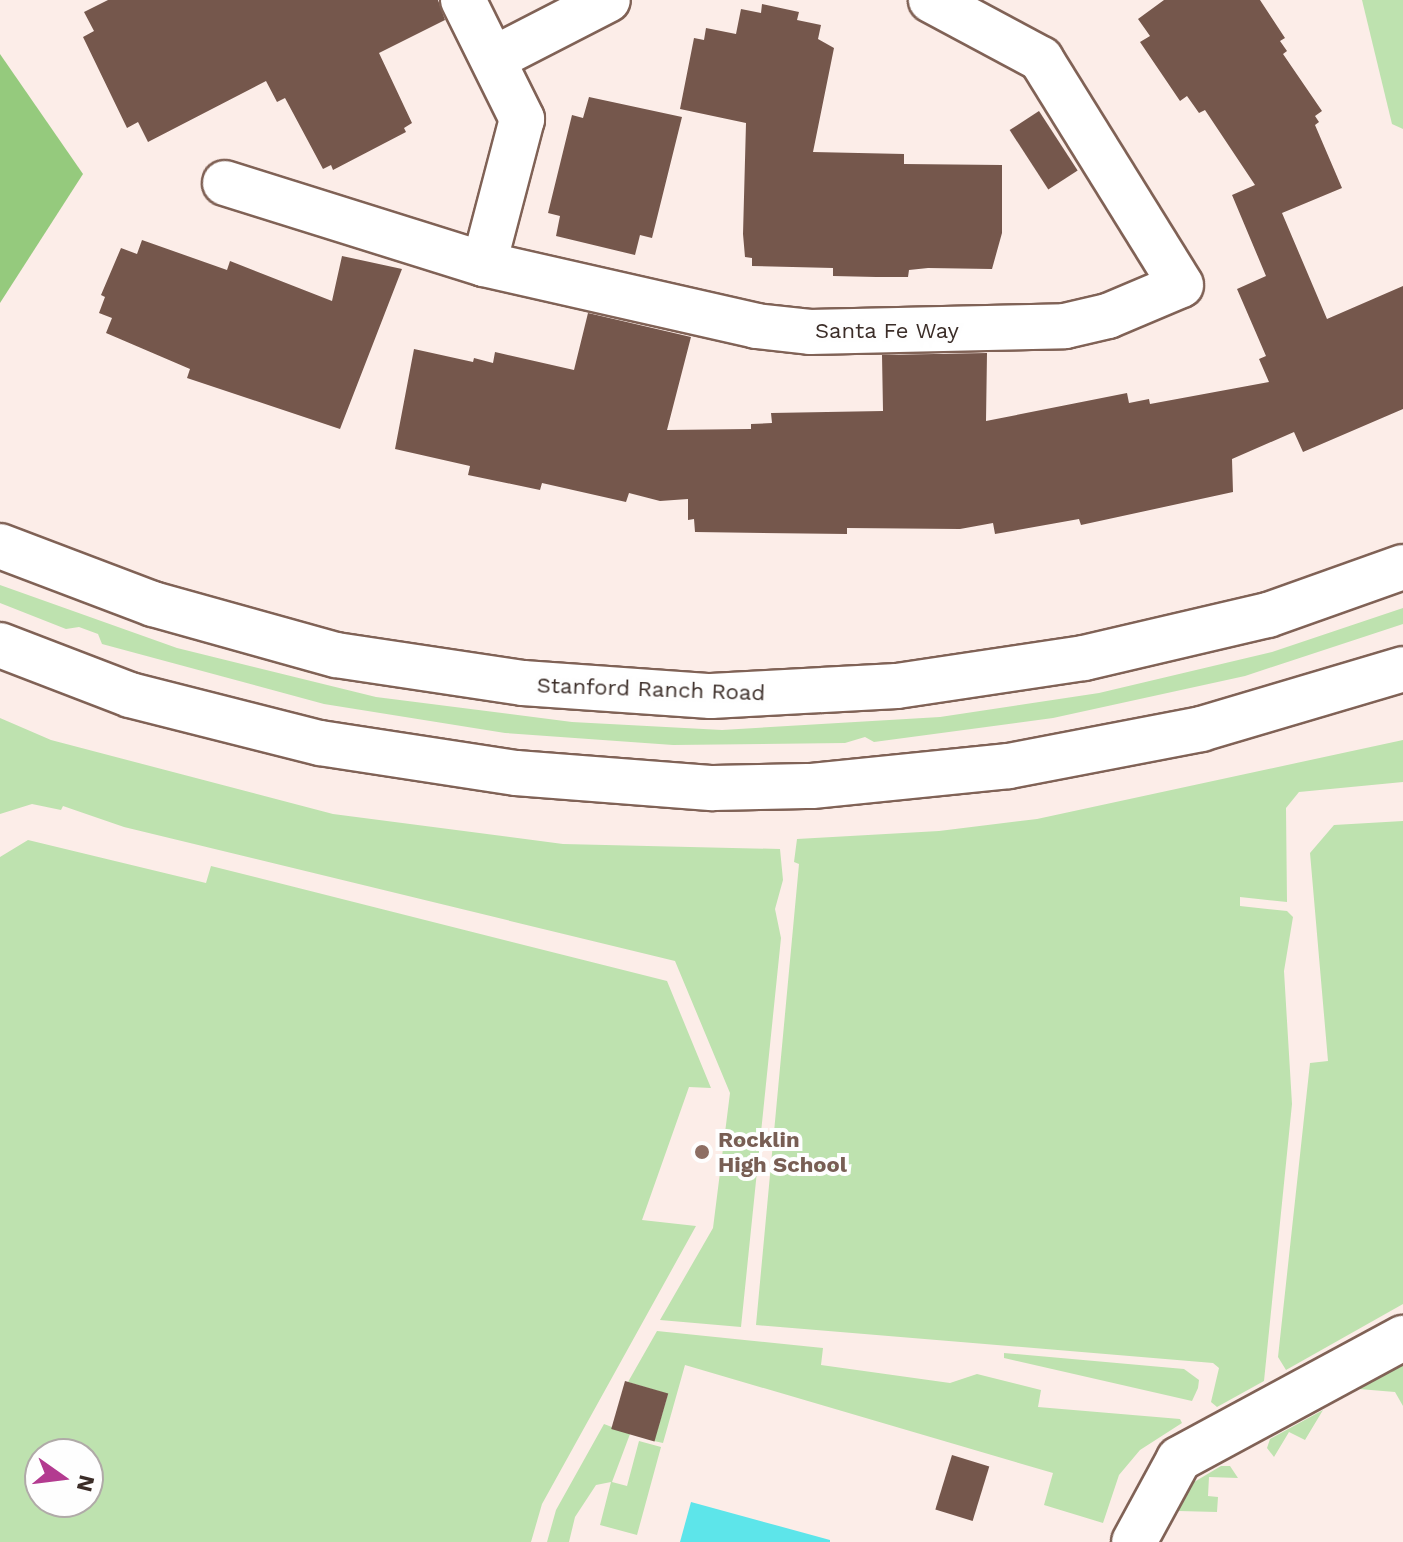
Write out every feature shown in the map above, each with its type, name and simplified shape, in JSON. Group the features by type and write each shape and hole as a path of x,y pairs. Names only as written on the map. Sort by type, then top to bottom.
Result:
{"main road":[{"path":"225,183 484,264 522,119 463,0"},
{"path":"493,59 608,0"},
{"name":"Santa Fe Way","path":"484,264 756,326 810,332 1065,326 1108,316 1181,285 1041,59 931,0"},
{"name":"Stanford Ranch Road","path":"0,546 153,604 336,655 523,683 711,696 897,686 1084,658 1268,615 1403,567"},
{"path":"0,645 130,695 320,743 516,773 713,788 812,786 1036,761 1201,729 1403,669"},
{"path":"1134,1542 1179,1459 1403,1338"}],"green space":[{"path":"1362,0 1403,0 1403,129 1392,124"},
{"path":"0,54 83,174 0,303"},
{"path":"0,585 177,648 376,697 572,722 722,730 940,717 1099,693 1272,652 1403,608 1403,624 1245,676 1053,718 874,742 865,737 845,743 673,745 505,733 324,704 102,644 98,634 79,627 66,629 0,603"},
{"path":"0,718 51,740 333,814 563,844 780,849 783,880 775,909 781,938 741,1327 660,1320 713,1228 730,1093 675,961 124,827 63,806 61,810 32,804 0,814"},
{"path":"1403,740 1403,782 1299,792 1286,808 1287,902 1240,897 1240,906 1287,911 1293,917 1284,971 1292,1104 1264,1381 1217,1407 1211,1402 1219,1368 1213,1363 756,1325 799,864 794,862 797,839 939,831 1037,819"},
{"path":"1403,821 1403,1304 1286,1370 1278,1357 1310,1063 1328,1061 1310,853 1334,825"},
{"path":"28,840 206,883 211,866 667,981 711,1088 689,1087 642,1220 696,1226 542,1504 531,1542 0,1542 0,857"},
{"path":"657,1331 823,1348 821,1365 950,1383 977,1374 1041,1390 1038,1407 1180,1419 1182,1423 1140,1450 1119,1475 1103,1523 1044,1505 1053,1473 685,1365 663,1443 654,1441 668,1394 628,1382"},
{"path":"1004,1353 1184,1369 1199,1380 1198,1388 1192,1401 1004,1358"},
{"path":"1403,1364 1403,1406 1395,1392 1359,1389"},
{"path":"1323,1410 1305,1440 1289,1432 1274,1457 1267,1448 1270,1439"},
{"path":"604,1424 630,1434 612,1482 627,1486 639,1441 661,1447 637,1535 600,1525 611,1482 596,1485 575,1517 569,1542 547,1542 556,1510"},
{"path":"1221,1466 1230,1466 1238,1478 1209,1477 1208,1496 1218,1497 1217,1512 1179,1511 1179,1491"}],"water":[{"path":"691,1502 830,1540 830,1542 680,1542"}],"building":[{"path":"108,0 438,0 445,20 379,53 412,123 404,128 406,132 333,170 331,165 323,169 285,98 277,102 266,81 148,142 138,122 127,128 83,37 94,31 84,12"},
{"path":"1164,0 1260,0 1285,38 1280,41 1287,51 1283,54 1322,111 1315,116 1319,122 1315,125 1342,188 1282,213 1327,319 1403,286 1403,409 1303,452 1294,432 1232,459 1233,492 1081,525 1079,519 995,534 993,523 960,529 847,528 847,534 695,532 694,519 688,520 688,499 660,501 629,493 626,502 542,483 540,490 468,475 470,466 395,449 414,349 473,362 474,358 493,363 495,352 574,370 588,313 691,337 667,430 751,429 751,424 772,423 771,413 883,411 882,355 987,353 986,421 1127,393 1129,403 1149,399 1150,404 1269,382 1259,359 1266,356 1237,289 1266,276 1232,195 1255,185 1205,110 1199,113 1187,96 1180,101 1140,42 1150,36 1138,19"},
{"path":"762,4 799,12 797,20 821,25 818,39 834,48 813,152 904,154 904,164 1002,165 1002,233 992,269 928,268 909,270 908,277 876,277 833,276 833,268 752,266 752,258 745,257 743,234 746,123 680,109 694,38 704,40 706,28 736,34 741,9 761,13"},
{"path":"589,97 682,117 652,238 640,235 635,255 556,236 560,216 548,213 572,115 583,118"},
{"path":"1039,111 1078,171 1048,190 1010,130"},
{"path":"142,240 227,270 230,261 332,301 342,256 402,269 340,429 187,378 190,369 106,333 112,318 99,313 105,297 101,295 121,248 137,254"},
{"path":"625,1381 668,1393 654,1441 611,1429"},
{"path":"952,1455 989,1466 973,1521 935,1510"}],"place":[{"name":"Rocklin High School","path":"702,1152"}]}
